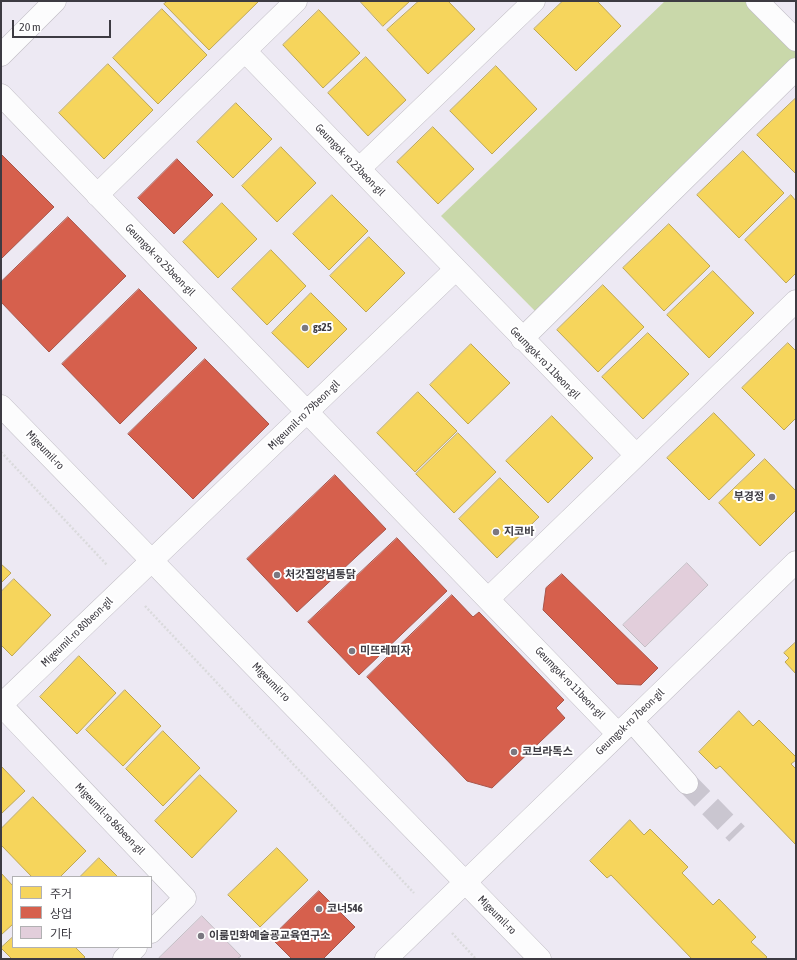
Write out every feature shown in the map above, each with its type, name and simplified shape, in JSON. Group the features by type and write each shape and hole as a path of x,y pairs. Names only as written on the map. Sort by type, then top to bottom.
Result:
{"street":[{"path":"1,55 55,1"},
{"path":"97,194 296,1"},
{"path":"359,169 534,1"},
{"path":"759,2 796,40"},
{"name":"Geumgok-ro 23beon-gil","path":"245,51 456,269"},
{"path":"522,339 796,69"},
{"name":"Geumgok-ro 25beon-gil","path":"1,95 314,418"},
{"name":"Geumgok-ro 11beon-gil","path":"456,269 522,339 636,455"},
{"name":"Migeumil-ro 79beon-gil","path":"152,560 314,418 456,269"},
{"path":"488,599 796,301"},
{"name":"Migeumil-ro","path":"1,406 540,959"},
{"name":"Geumgok-ro 11beon-gil","path":"314,418 488,599 687,783"},
{"name":"Migeumil-ro 80beon-gil","path":"1,705 152,560"},
{"name":"Geumgok-ro 7beon-gil","path":"386,959 796,562"},
{"name":"Migeumil-ro 86beon-gil","path":"1,705 185,898 152,931"},
{"path":"124,959 135,948"}],"path":[{"path":"1,452 110,569"},
{"path":"143,604 416,895"},
{"path":"449,930 476,959"}],"green space":[{"path":"665,1 746,1 796,52 796,59 537,313 441,216"}],"building: 주거":[{"path":"168,1 258,2 209,50 164,4"},
{"path":"360,1 410,1 383,26"},
{"path":"419,1 448,1 475,29 428,74 387,30"},
{"path":"563,1 597,1 621,26 576,71 534,29"},
{"path":"162,9 207,55 158,104 113,58"},
{"path":"319,10 360,53 323,88 283,45"},
{"path":"366,57 406,100 368,136 328,93"},
{"path":"108,64 153,110 104,159 59,113"},
{"path":"496,66 537,109 492,154 450,111"},
{"path":"796,98 796,174 757,135"},
{"path":"236,103 272,139 233,178 197,142"},
{"path":"433,127 474,169 438,204 397,162"},
{"path":"281,147 316,183 277,222 242,186"},
{"path":"743,151 784,193 739,238 697,195"},
{"path":"332,195 368,231 329,270 293,234"},
{"path":"791,195 796,201 796,273 786,283 745,240"},
{"path":"222,203 257,239 218,278 183,242"},
{"path":"669,224 710,266 664,311 623,268"},
{"path":"369,237 405,273 366,312 330,276"},
{"path":"271,250 306,286 267,325 232,289"},
{"path":"713,271 754,313 709,358 667,315"},
{"path":"603,285 644,327 598,372 557,330"},
{"path":"311,293 347,329 308,368 272,333"},
{"path":"648,333 689,374 643,419 602,377"},
{"path":"788,343 796,351 796,418 784,430 742,388"},
{"path":"471,344 510,383 468,424 430,385"},
{"path":"418,392 457,431 415,472 377,433"},
{"path":"714,413 755,455 709,500 667,458"},
{"path":"552,416 593,458 548,503 506,461"},
{"path":"458,433 496,472 454,513 416,474"},
{"path":"765,459 796,491 796,510 760,546 719,503"},
{"path":"500,478 539,517 497,558 459,519"},
{"path":"1,564 11,573 1,583"},
{"path":"14,579 51,615 12,656 1,645 1,592"},
{"path":"796,642 796,674 785,662 789,658 784,653"},
{"path":"79,656 116,693 77,734 40,697"},
{"path":"125,690 161,726 123,766 86,730"},
{"path":"739,711 753,726 759,720 796,757 796,760 791,764 796,769 796,845 720,766 716,769 699,752"},
{"path":"163,731 200,768 163,806 126,769"},
{"path":"1,766 25,791 1,814"},
{"path":"200,775 237,811 192,858 155,821"},
{"path":"33,797 86,851 61,876 31,876 1,845 1,829"},
{"path":"630,820 644,835 650,829 688,867 682,873 713,905 719,899 756,937 751,942 767,957 765,959 692,959 611,875 607,878 590,861"},
{"path":"277,848 308,880 260,927 228,895"},
{"path":"99,858 117,876 81,876"},
{"path":"1,873 12,885 12,925 1,935"},
{"path":"12,938 12,948 76,948 85,957 83,959 12,959 1,948"}],"building: 상업":[{"path":"1,154 54,207 1,259"},
{"path":"177,159 213,195 174,234 138,198"},
{"path":"68,217 126,276 49,352 1,302 1,282"},
{"path":"139,289 197,348 120,424 62,364"},
{"path":"205,359 269,424 193,499 128,434"},
{"path":"335,475 386,529 297,612 247,559"},
{"path":"397,538 447,591 359,675 308,622"},
{"path":"562,574 658,668 641,685 617,684 543,610 546,588"},
{"path":"452,595 473,617 479,612 564,700 556,708 565,718 492,788 467,781 367,677"},
{"name":"코너546","path":"319,891 355,927 323,959 292,959 271,938"}],"building: 기타":[{"path":"687,563 708,585 645,647 623,625"},
{"name":"이룸민화예술굥교육연구소","path":"202,916 241,956 237,959 159,959 159,958"}],"tunnel":[{"path":"687,783 737,834"}],"place":[{"name":"gs25","path":"305,328"},
{"name":"부경정","path":"772,497"},
{"name":"지코바","path":"496,532"},
{"name":"처갓집양념통닭","path":"277,575"},
{"name":"미뜨레피자","path":"352,651"},
{"name":"코브라독스","path":"514,752"},
{"name":"코너546","path":"319,909"},
{"name":"이룸민화예술굥교육연구소","path":"201,936"}]}
